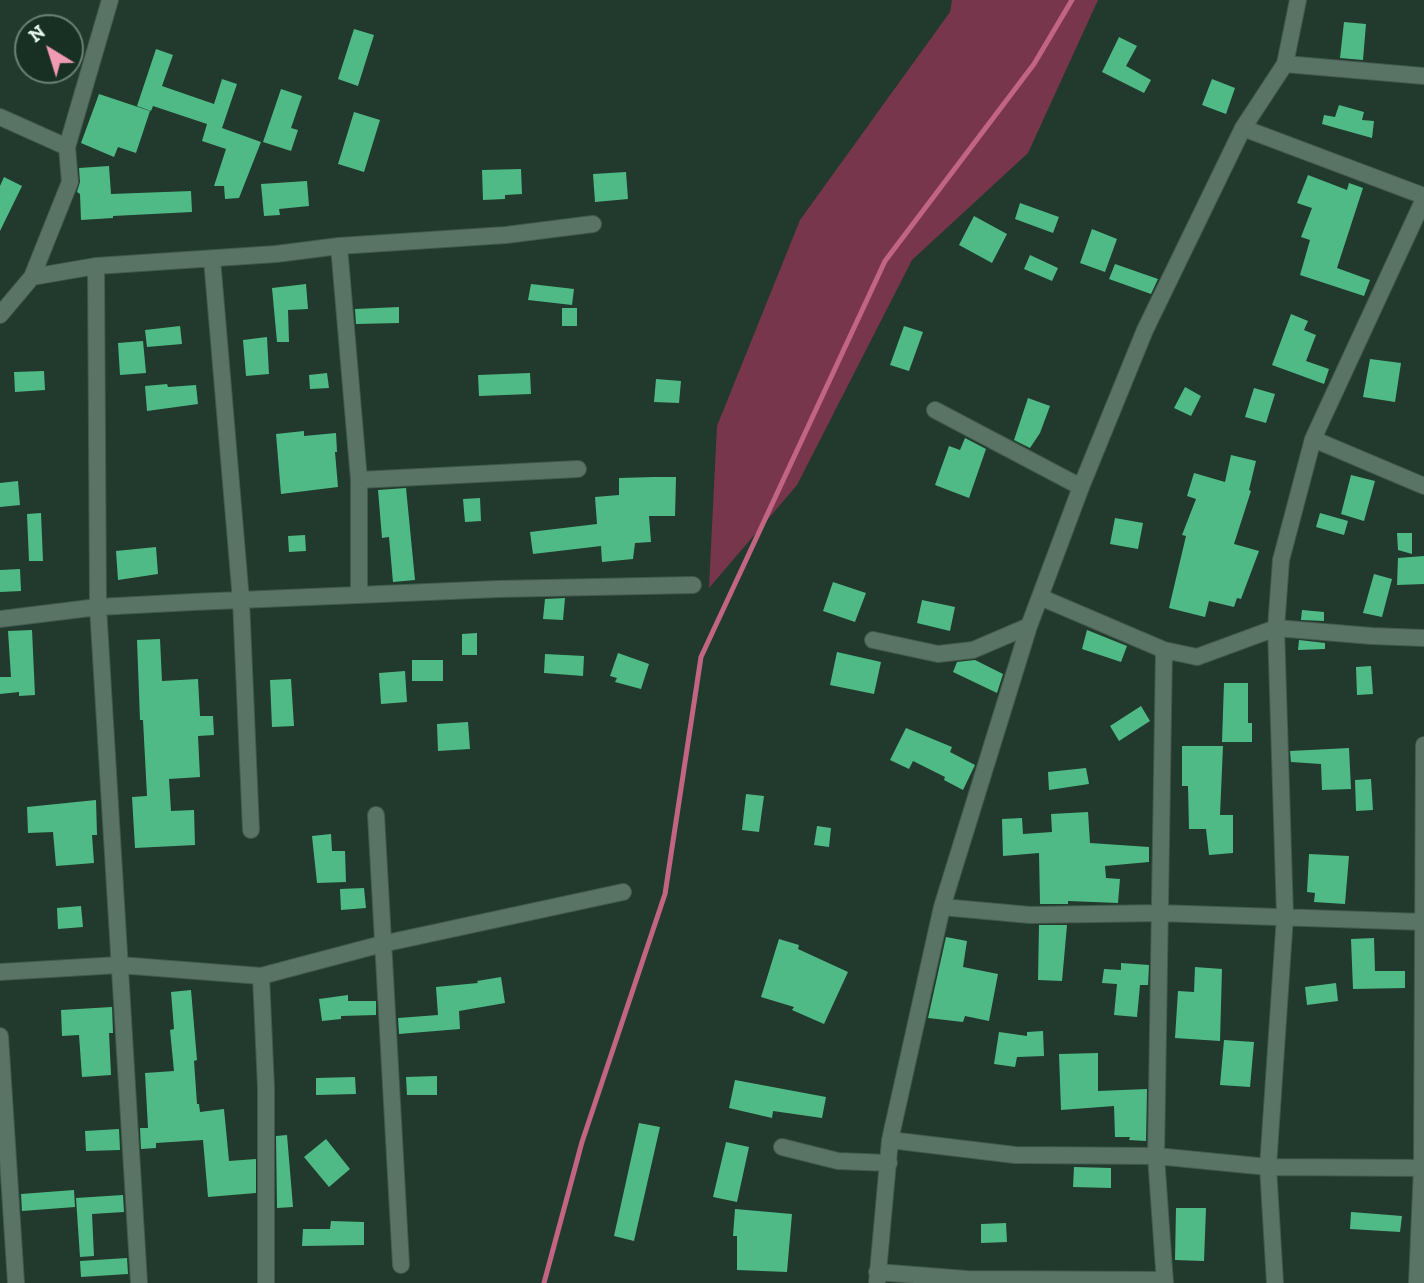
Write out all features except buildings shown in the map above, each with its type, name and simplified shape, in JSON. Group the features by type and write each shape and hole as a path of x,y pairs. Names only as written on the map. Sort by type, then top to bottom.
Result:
{"street":[{"path":"0,315 32,277 70,182 67,147 110,0"},
{"path":"1164,650 1156,1156 1165,1282 877,1278 890,1140 942,906 1029,626 1081,487 1145,330 1243,128 1285,64 1298,0"},
{"path":"1285,64 1424,76"},
{"path":"0,117 67,147"},
{"path":"1243,128 1424,198 1313,439 1281,560 1276,628 1285,916 1268,1167 1275,1283"},
{"path":"32,277 96,266 506,235 593,224"},
{"path":"339,246 359,480 359,595"},
{"path":"212,259 241,600 251,830"},
{"path":"96,266 97,607 139,1283"},
{"path":"935,410 1081,487"},
{"path":"1313,439 1424,486"},
{"path":"359,480 578,468"},
{"path":"0,619 97,607 359,595 693,585"},
{"path":"1040,597 1164,650 1197,657 1276,628 1424,638"},
{"path":"873,640 938,654 973,650 1029,626"},
{"path":"1417,1283 1423,1168 1424,745"},
{"path":"376,815 401,1265"},
{"path":"0,972 119,965 261,976 382,944 622,892"},
{"path":"942,906 1030,915 1159,913 1423,922"},
{"path":"261,976 266,1087 266,1283"},
{"path":"0,1036 16,1283"},
{"path":"890,1140 1015,1155 1156,1156 1268,1167 1423,1168"},
{"path":"782,1147 838,1161 889,1163"}],"shaded area":[{"path":"952,0 1098,0 1028,153 912,260 797,485 709,588 717,426 800,220 950,12"}],"waterway":[{"path":"544,1283 582,1142 665,894 701,657 885,261 1034,64 1072,0"}]}
